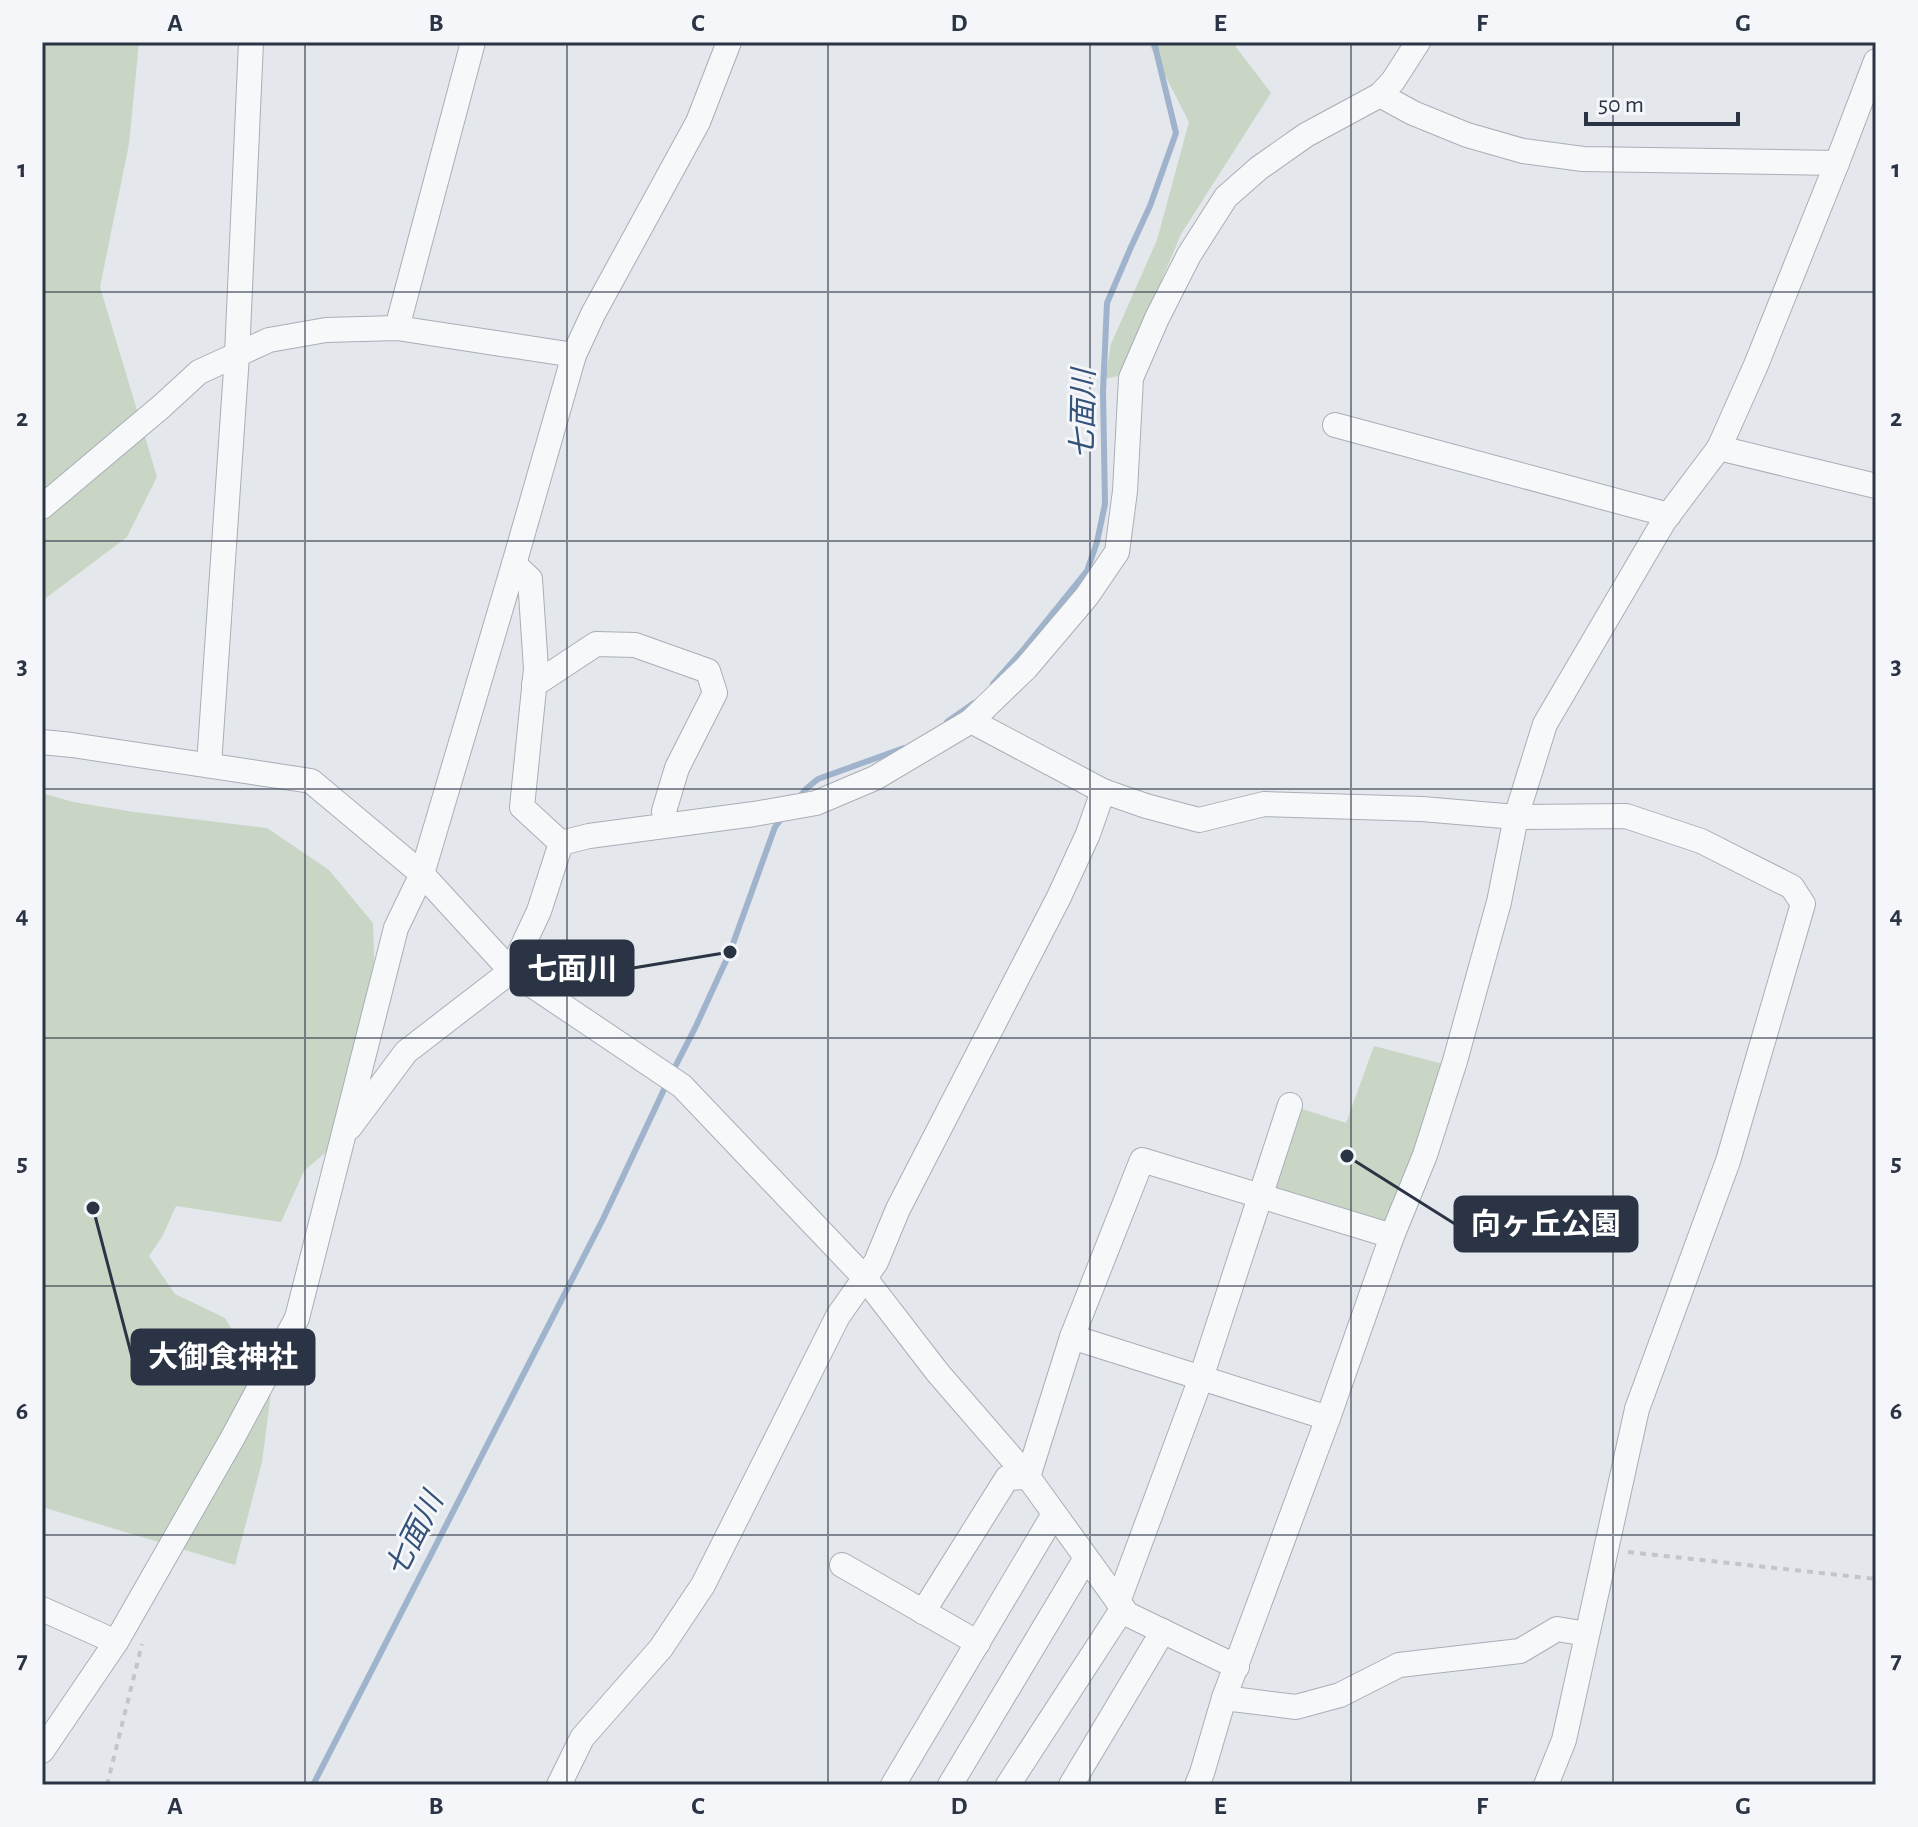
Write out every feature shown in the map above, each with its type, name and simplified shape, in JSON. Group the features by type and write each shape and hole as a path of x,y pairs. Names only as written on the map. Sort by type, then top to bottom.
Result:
{"street":[{"path":"209,765 237,355 251,42"},
{"path":"397,328 473,42"},
{"path":"42,1751 116,1642 297,1318 396,928 422,874 574,355 593,314 698,122 729,42"},
{"path":"561,843 589,836 816,803 875,778 971,721 1026,668 1087,596 1117,552 1125,491 1131,378 1189,255 1226,197 1259,168 1306,135 1380,95 1393,81 1418,42"},
{"path":"1203,1781 1224,1698 1392,1236 1425,1155 1455,1061 1499,902 1516,817 1545,724 1669,515 1719,448 1756,365 1876,61"},
{"path":"1380,95 1413,113 1467,135 1523,151 1583,159 1837,163"},
{"path":"42,507 199,372 269,340 326,330 397,328 574,355"},
{"path":"1335,425 1669,515"},
{"path":"1719,448 1876,486"},
{"path":"514,564 530,579 536,669 522,807 561,843"},
{"path":"534,685 596,644 635,645 708,671 715,693 677,768 664,811 666,825"},
{"path":"971,721 1103,791 1199,820 1264,804 1422,809 1516,817 1626,816 1701,841 1792,887 1803,904 1728,1161 1637,1409 1564,1740 1546,1785"},
{"path":"42,742 311,781 422,874 511,971 682,1086 864,1277 938,1373 1028,1477 1127,1614 1237,1667"},
{"path":"559,1785 582,1738 661,1648 703,1585 838,1316 876,1262 898,1209 1059,897 1088,834 1103,791"},
{"path":"341,1139 406,1052 511,971 539,911 561,843"},
{"path":"1008,1785 1121,1605 1201,1378 1290,1105"},
{"path":"1028,1477 1072,1337 1142,1160 1392,1236"},
{"path":"1072,1337 1328,1418"},
{"path":"923,1612 1007,1478 1028,1477"},
{"path":"893,1785 1054,1514"},
{"path":"950,1785 1086,1558"},
{"path":"842,1565 978,1643"},
{"path":"42,1609 116,1642"},
{"path":"1224,1698 1296,1707 1340,1695 1399,1665 1520,1651 1557,1629 1587,1634"},
{"path":"1071,1785 1163,1631"}],"path":[{"path":"1606,1550 1876,1579"},
{"path":"107,1785 142,1643"}],"green space":[{"path":"42,42 139,42 129,144 100,287 157,477 127,537 42,601"},
{"path":"1148,42 1232,42 1271,93 1181,234 1122,375 1105,379 1111,344 1157,240 1189,122"},
{"path":"42,793 73,802 134,812 267,828 329,870 373,923 376,1021 341,1139 304,1171 281,1222 176,1206 162,1237 149,1256 175,1294 225,1318 271,1393 262,1462 235,1565 42,1507"},
{"path":"1374,1046 1447,1065 1386,1226 1270,1189 1296,1107 1346,1123"}],"waterway":[{"name":"七面川","path":"993,684 1087,571 1097,542 1105,504 1103,391 1107,303 1150,206 1176,133 1154,42"},
{"name":"七面川","path":"947,722 974,703"},
{"name":"七面川","path":"797,800 818,779 904,748"},
{"name":"七面川","path":"673,1071 730,952 775,827 782,818"},
{"name":"七面川","path":"313,1785 603,1219 668,1081"}],"place":[{"name":"七面川","path":"730,952"},
{"name":"向ヶ丘公園","path":"1347,1156"},
{"name":"大御食神社","path":"93,1208"}]}
